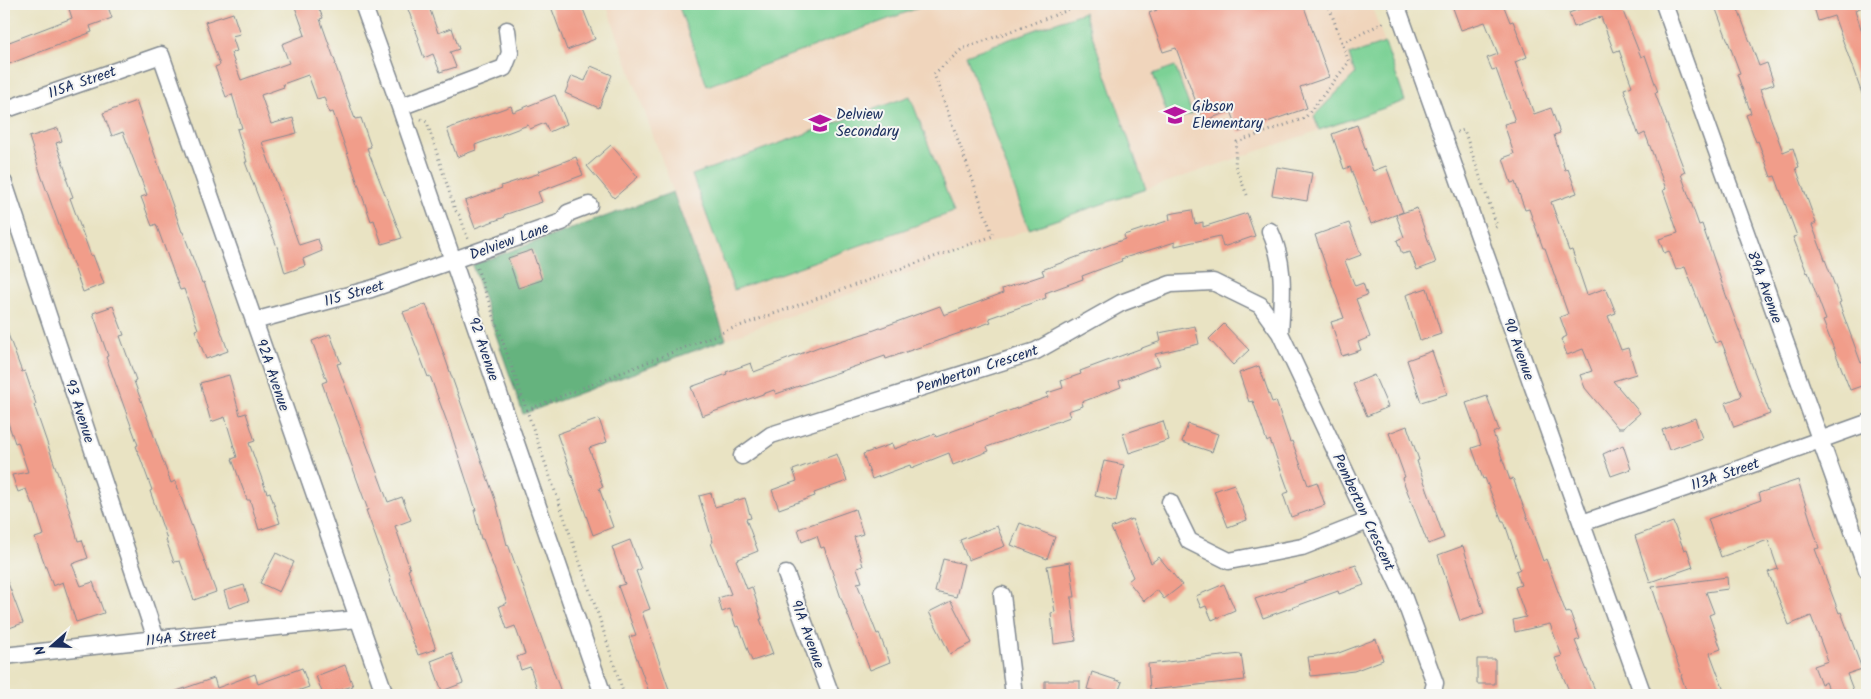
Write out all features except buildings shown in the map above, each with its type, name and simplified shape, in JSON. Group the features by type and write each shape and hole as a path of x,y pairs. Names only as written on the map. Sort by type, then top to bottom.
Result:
{"street":[{"name":"92 Avenue","path":"363,4 604,695"},
{"name":"90 Avenue","path":"1396,4 1643,695"},
{"name":"89A Avenue","path":"1664,4 1867,570"},
{"path":"400,107 504,68 510,53 507,30"},
{"name":"115A Street","path":"4,110 161,55"},
{"name":"92A Avenue","path":"161,55 385,695"},
{"name":"93 Avenue","path":"4,183 156,639"},
{"name":"Delview Lane","path":"453,261 562,222 568,213 589,205"},
{"name":"Pemberton Crescent","path":"1270,231 1274,239 1283,276 1280,333"},
{"name":"115 Street","path":"254,321 372,289 453,261"},
{"name":"Pemberton Crescent","path":"742,456 771,435 1036,351 1121,303 1171,284 1213,282 1260,305 1280,333 1401,590 1435,683 1432,695"},
{"name":"113A Street","path":"1582,524 1867,423"},
{"path":"1170,502 1189,541 1228,561 1302,546 1368,521"},
{"name":"91A Avenue","path":"786,574 831,695"},
{"path":"1002,595 1014,695"},
{"name":"114A Street","path":"4,656 358,619"}],"path":[{"path":"527,410 732,329 993,236 934,74 962,49 1085,4"},
{"path":"1247,195 1235,165 1237,142 1305,118 1349,62 1328,4"},
{"path":"1342,43 1385,22"},
{"path":"422,119 427,122 455,210 460,216 470,244"},
{"path":"1454,133 1464,130 1497,226 1488,231"},
{"path":"475,261 599,617 624,695"}],"shaded area":[{"name":"Delview Secondary","path":"606,4 1371,4 1405,101 1029,229 726,339"}],"green space":[{"path":"678,4 929,4 707,86"},
{"path":"1084,12 1146,189 1029,229 966,55"},
{"path":"1385,43 1405,101 1319,130 1314,116 1355,74 1349,55"},
{"path":"1175,66 1192,114 1170,122 1153,74"},
{"path":"910,96 954,212 734,290 692,175"},
{"path":"673,192 726,339 523,414 472,265"}],"place":[{"name":"Gibson Elementary","path":"1175,115"},
{"name":"Delview Secondary","path":"820,123"}]}
